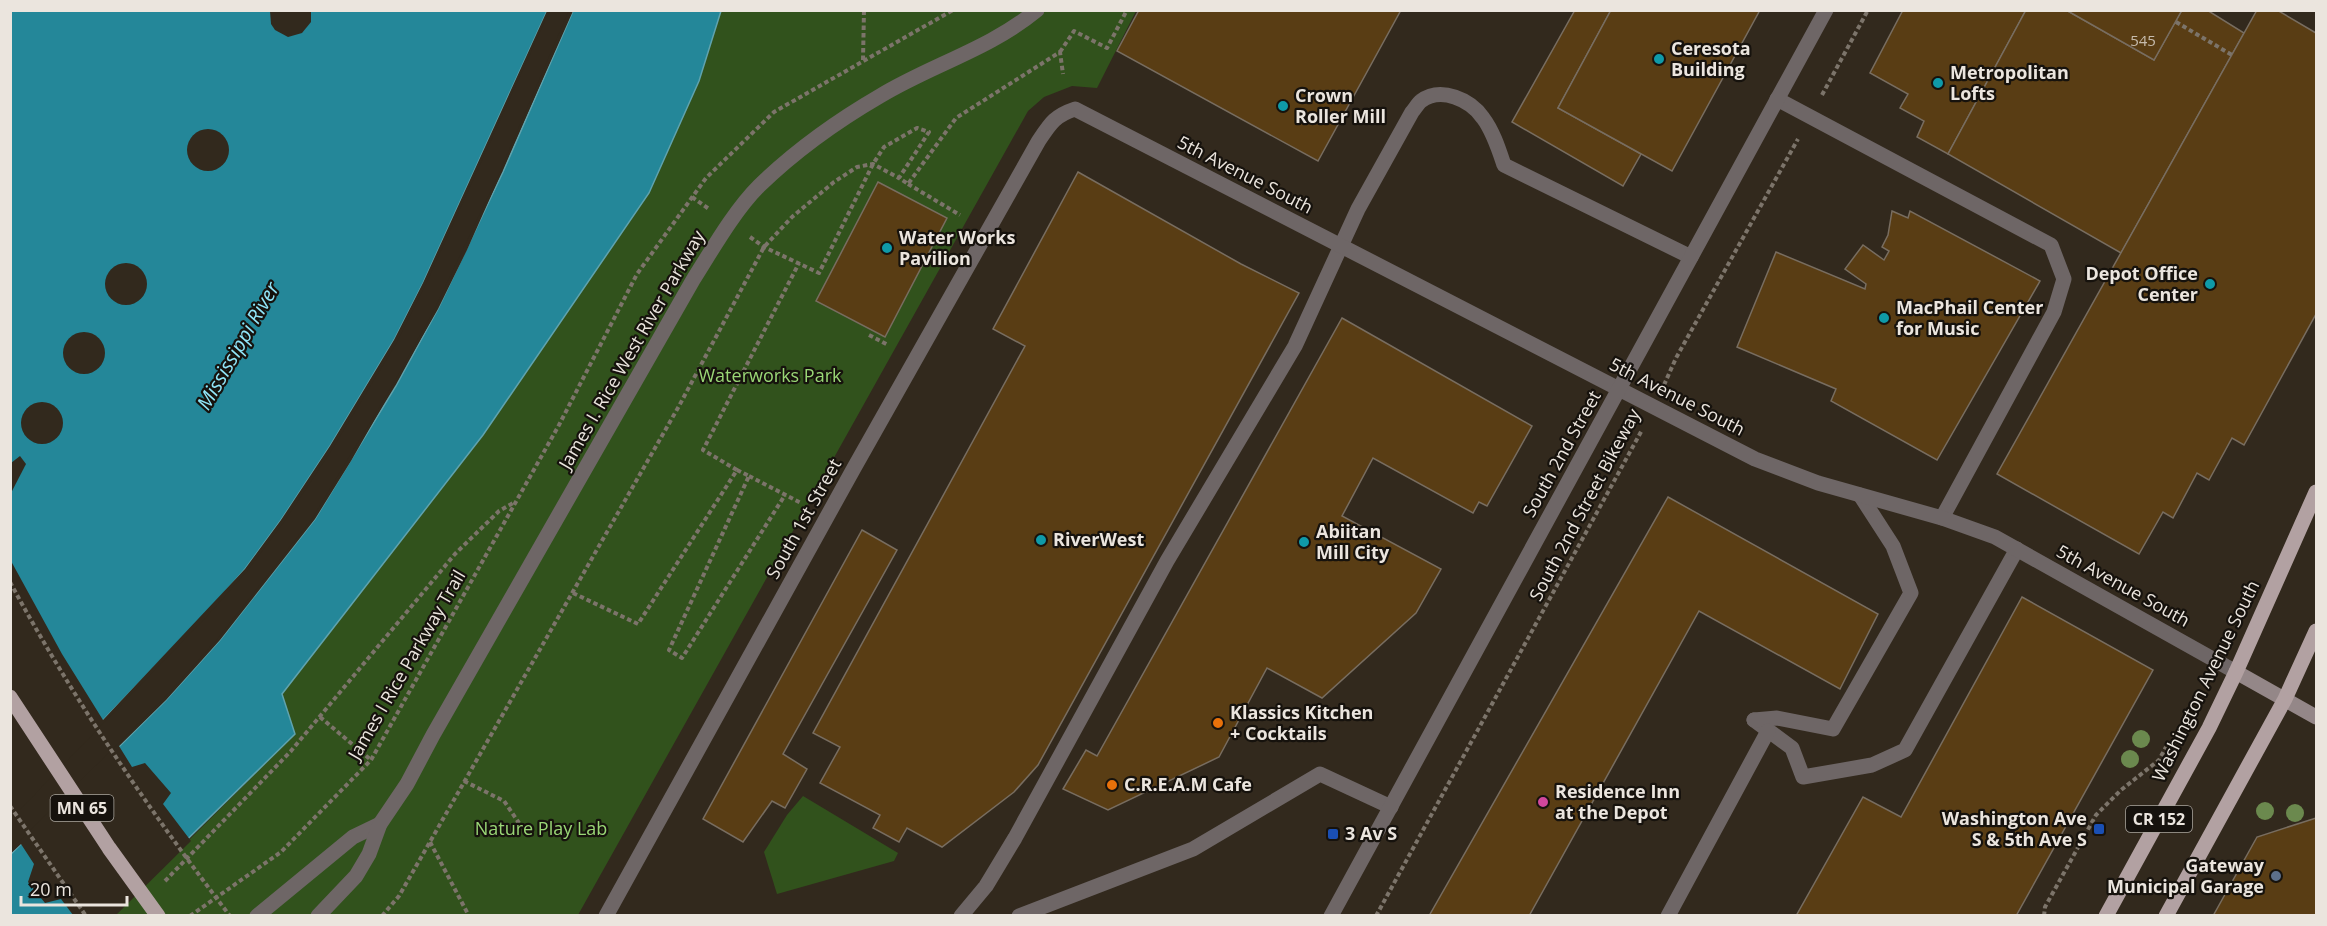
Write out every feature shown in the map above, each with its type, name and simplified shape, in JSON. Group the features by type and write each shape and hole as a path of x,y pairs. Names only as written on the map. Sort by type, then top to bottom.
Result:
{"main road":[{"name":"Washington Avenue South","path":"2106,915 2209,728 2316,492"},
{"name":"CR 152","path":"2166,915 2284,699 2316,631"},
{"name":"5th Avenue South","path":"2236,672 2316,717"},
{"name":"MN 65","path":"10,697 109,848 158,915"}],"street":[{"name":"James I. Rice West River Parkway","path":"318,915 356,876 369,854 380,824 407,784 456,694 693,280 724,231 758,188 809,143 880,95 1017,27 1036,10"},
{"name":"South 2nd Street","path":"1331,915 1592,436 1621,389 1637,354 1826,10"},
{"path":"961,915 986,886 1015,838 1167,561 1295,346 1361,202 1412,112 1421,101 1433,96 1449,95 1463,100 1485,119 1504,165 1691,257"},
{"path":"1778,99 2051,245 2064,279 2054,312 1942,518"},
{"name":"5th Avenue South","path":"1038,142 1052,121 1060,114 1074,109 1755,459 1818,483 1942,518 1995,537 2236,672"},
{"name":"South 1st Street","path":"606,915 1038,142"},
{"path":"1860,495 1893,546 1911,593 1833,729 1777,718 1754,720 1792,748 1803,777 1872,765 1905,750 2017,549"},
{"path":"1668,915 1768,730"},
{"path":"1020,915 1193,849 1320,774 1391,807"},
{"path":"257,915 353,837 380,824"}],"path":[{"path":"863,61 864,10"},
{"path":"908,184 956,118 1060,52 1074,31 1107,48 1127,10"},
{"name":"South 2nd Street Bikeway","path":"1376,915 1631,453 1676,358 1868,10"},
{"path":"2176,22 2232,55"},
{"path":"1060,52 1063,74"},
{"path":"764,247 819,273 873,164 884,147 916,128 929,132 899,178"},
{"path":"382,915 399,896 573,593 679,406 764,247 792,217 834,182 858,167 873,164 960,215"},
{"path":"799,263 703,450 801,503"},
{"path":"869,335 888,345"},
{"path":"573,593 638,624 737,470"},
{"path":"749,476 669,650 682,658 785,495"},
{"name":"James I Rice Parkway Trail","path":"190,915 281,852 371,760 516,501 499,510 455,554 320,717"},
{"path":"10,582 55,661 116,758 230,915"},
{"path":"162,884 283,760 320,717 371,760"},
{"path":"2043,915 2096,815 2121,790 2159,760 2169,742"},
{"path":"465,781 504,801 519,823"},
{"path":"10,806 86,915"},
{"path":"430,841 469,915"}],"green space":[{"path":"721,11 1136,11 1097,88 1072,86 1044,97 1028,111 578,915 113,916 295,734 281,694 483,435 649,193 699,81"},
{"path":"803,796 898,853 894,861 777,894 764,852 787,815"}],"water":[{"name":"Mississippi River","path":"10,11 547,11 423,283 394,340 330,446 281,520 245,569 208,611 10,817"},
{"path":"573,11 721,11 699,81 649,193 483,435 282,694 295,734 110,915 11,916 11,854 166,700 220,640 315,519 396,386 438,309 503,172"}],"pier":[{"path":"550,10 426,284 397,342 333,448 284,522 248,570 210,613 10,820 11,561 62,654 103,720 245,569 330,446 394,340 423,283 547,11"},
{"path":"569,10 573,11 467,250 438,309 351,461 315,519 220,640 166,700 119,746 132,767 145,763 171,793 163,804 191,841 115,916 73,915 61,899 45,903 28,882 34,864 21,844 10,854 10,850 164,698 218,638 313,517 393,384 435,308 500,171"},
{"path":"270,11 311,11 311,22 302,33 288,37 275,30 271,24"},
{"path":"208,129 216,130 223,135 228,142 228,158 223,165 216,170 208,171 200,170 193,165 188,158 187,150 188,142 193,135 200,130"},
{"path":"126,263 134,264 141,269 146,276 146,292 141,299 134,304 126,305 118,304 111,299 106,292 105,284 106,276 111,269 118,264"},
{"path":"84,332 99,338 105,353 99,368 84,374 69,368 63,353 69,338"},
{"path":"42,402 50,403 57,408 62,415 62,431 57,438 50,443 42,444 34,443 27,438 22,431 21,423 22,415 27,408 34,403"},
{"path":"20,456 26,464 11,493 11,463"}],"building":[{"name":"Crown Roller Mill","path":"1139,10 1401,10 1318,161 1117,51"},
{"path":"1575,10 1611,10 1558,108 1641,154 1623,186 1512,122"},
{"name":"Ceresota Building","path":"1611,10 1760,10 1672,171 1558,108"},
{"name":"Metropolitan Lofts","path":"1903,10 2026,10 1948,154 1917,137 1924,121 1900,108 1908,94 1870,73"},
{"path":"2026,10 2066,10 2154,60 2182,10 2207,10 2244,33 2121,253 1948,154"},
{"name":"Metropolitan Lofts","path":"2066,10 2182,10 2154,60"},
{"name":"Depot Office Center","path":"2257,10 2277,10 2316,33 2316,314 2244,445 2232,438 2209,480 2197,473 2173,518 2163,512 2139,554 1997,474"},
{"name":"RiverWest","path":"1078,172 1241,264 1299,293 1038,765 1014,792 942,847 907,828 899,842 873,828 880,815 820,783 840,747 813,733 1025,346 993,329"},
{"name":"Water Works Pavilion","path":"878,182 947,218 885,337 816,301"},
{"name":"MacPhail Center for Music","path":"1892,211 1908,218 1910,211 2040,281 1937,460 1831,401 1836,389 1737,347 1776,252 1865,289 1866,284 1845,269 1863,245 1884,260 1889,251 1882,247 1888,235"},
{"name":"Abiitan Mill City","path":"1342,318 1532,426 1487,506 1479,502 1473,513 1373,458 1342,516 1441,569 1416,613 1322,698 1267,668 1219,757 1108,810 1063,789 1086,750 1097,756"},
{"name":"Residence Inn at the Depot","path":"1668,497 1878,614 1840,689 1699,611 1529,916 1429,916"},
{"path":"862,530 897,550 783,754 807,769 785,808 772,801 743,842 703,819"},
{"path":"2022,597 2153,670 2016,916 1796,916 1863,797 1901,817"},
{"name":"Gateway Municipal Garage","path":"2316,818 2316,916 2213,916 2257,837"}],"place":[{"name":"Ceresota Building","path":"1659,59"},
{"name":"Metropolitan Lofts","path":"1938,83"},
{"name":"Crown Roller Mill","path":"1283,106"},
{"name":"Water Works Pavilion","path":"887,248"},
{"name":"Depot Office Center","path":"2210,284"},
{"name":"MacPhail Center for Music","path":"1884,318"},
{"name":"RiverWest","path":"1041,540"},
{"name":"Abiitan Mill City","path":"1304,542"},
{"name":"Klassics Kitchen + Cocktails","path":"1218,723"},
{"name":"C.R.E.A.M Cafe","path":"1112,785"},
{"name":"Residence Inn at the Depot","path":"1543,802"},
{"name":"Washington Ave S & 5th Ave S","path":"2099,829"},
{"name":"3 Av S","path":"1333,834"},
{"name":"Gateway Municipal Garage","path":"2276,876"}],"park label":[{"name":"Waterworks Park","path":"770,376"},
{"name":"Nature Play Lab","path":"541,829"}]}
